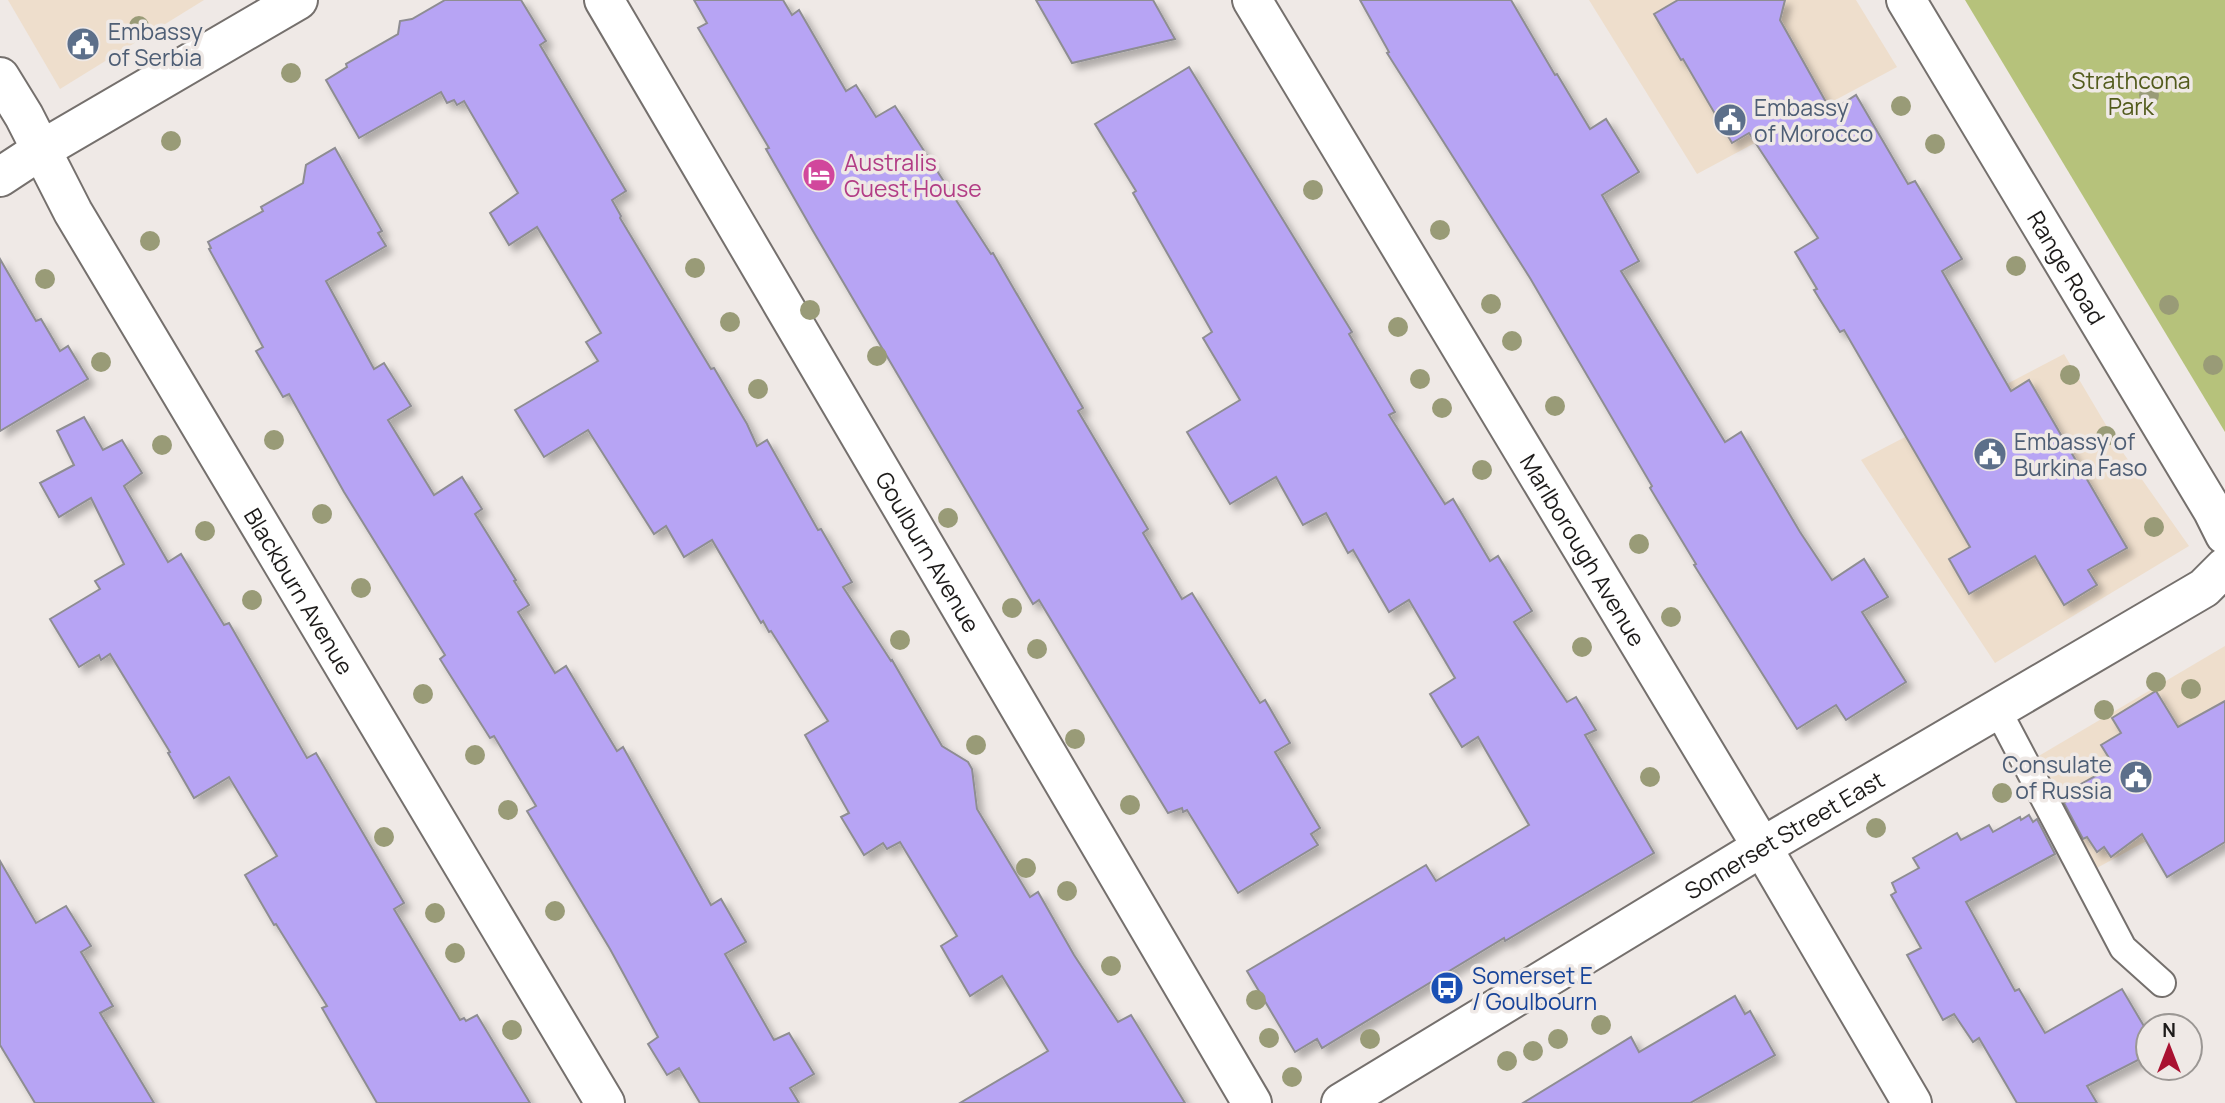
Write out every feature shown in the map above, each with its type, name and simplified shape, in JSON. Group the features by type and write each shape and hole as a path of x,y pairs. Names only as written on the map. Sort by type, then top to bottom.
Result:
{"street":[{"path":"0,177 41,150 298,0"},
{"name":"Goulburn Avenue","path":"604,0 1252,1103"},
{"name":"Marlborough Avenue","path":"1252,0 1762,847 1912,1103"},
{"name":"Range Road","path":"1906,0 2213,511 2225,536"},
{"name":"Blackburn Avenue","path":"0,77 72,212 605,1103"},
{"name":"Somerset Street East","path":"1341,1103 1762,847 2204,588 2225,568"}],"lane":[{"path":"1997,709 2123,948 2162,983"}],"shaded area":[{"name":"Embassy of Serbia","path":"8,0 204,0 60,89"},
{"name":"Embassy of Morocco","path":"1589,0 1856,0 1897,67 1697,174"},
{"path":"2064,354 2119,447 2189,546 1995,663 1861,460"},
{"name":"Consulate of Russia","path":"2225,646 2225,798 2095,869 2037,757"}],"green space":[{"name":"Strathcona Park","path":"1965,0 2225,0 2225,432"}],"building":[{"path":"445,0 521,0 546,41 540,45 626,191 612,200 620,218 711,369 714,368 757,446 767,440 818,530 821,529 852,582 843,587 892,660 942,746 968,762 972,769 977,809 1030,897 1038,892 1074,955 1118,1022 1131,1015 1185,1103 960,1103 1048,1051 1002,976 970,996 941,946 957,936 900,842 887,849 883,843 864,855 841,817 849,813 805,735 828,721 771,631 769,632 763,621 761,623 712,540 684,557 666,526 654,534 588,430 544,457 515,410 598,361 586,342 601,333 537,227 509,245 490,213 518,193 464,101 457,105 454,100 447,103 441,92 359,138 326,80 347,67 346,64 398,34 400,21 412,19"},
{"path":"694,0 783,0 792,15 799,10 846,91 856,85 876,117 895,106 991,254 993,253 1083,408 1078,411 1148,529 1143,533 1182,599 1192,593 1260,703 1265,700 1290,743 1275,752 1320,828 1311,834 1318,845 1238,893 1187,810 1183,812 1182,808 1168,813 1039,600 1033,604 813,231 766,149 769,148 698,28 707,23"},
{"path":"1036,0 1153,0 1175,39 1072,63"},
{"path":"1360,0 1511,0 1590,129 1606,119 1639,172 1602,195 1639,261 1621,271 1725,442 1741,432 1800,532 1832,580 1864,559 1888,597 1862,612 1906,682 1846,720 1836,705 1797,729 1694,565 1696,564 1650,488 1652,486 1530,278 1387,53 1389,52"},
{"path":"1678,0 1785,0 1780,20 1831,111 1856,95 1908,184 1915,181 1962,259 1942,271 2011,391 2029,380 2127,548 2088,570 2097,585 2064,605 2035,556 1969,594 1949,559 1970,547 1844,330 1840,332 1814,290 1817,289 1795,252 1818,238 1749,133 1732,143 1654,14"},
{"path":"1189,67 1352,332 1349,334 1395,412 1389,415 1445,504 1453,499 1490,561 1498,556 1532,611 1514,622 1567,702 1576,697 1596,730 1585,735 1654,853 1505,941 1504,938 1322,1048 1317,1039 1295,1052 1247,971 1426,865 1436,881 1529,825 1478,737 1462,747 1430,694 1455,678 1409,600 1389,612 1353,550 1348,553 1326,513 1303,525 1276,477 1230,504 1187,432 1240,400 1203,338 1212,332 1133,193 1136,191 1095,124"},
{"path":"335,148 382,231 378,233 386,246 326,281 374,369 384,363 411,406 388,420 434,495 462,477 482,509 475,514 529,605 518,612 555,673 566,666 617,751 623,747 711,905 721,899 746,942 725,954 774,1040 789,1033 814,1074 790,1088 799,1103 700,1103 679,1068 667,1075 648,1044 658,1037 610,949 527,811 536,806 494,736 490,738 440,659 445,655 344,492 289,394 283,397 256,351 263,347 209,249 211,248 208,242 263,211 261,207 303,183 306,165"},
{"path":"0,259 36,321 41,319 60,351 68,346 88,379 0,431"},
{"path":"84,417 103,450 122,440 142,473 124,486 168,562 181,554 224,625 229,623 307,758 316,753 404,903 394,909 460,1020 464,1018 466,1021 477,1015 530,1103 377,1103 322,1008 327,1006 245,875 277,856 229,777 194,798 168,753 170,752 110,654 101,660 99,655 79,667 50,619 100,589 95,581 124,564 91,498 59,517 40,483 74,465 57,431"},
{"name":"Consulate of Russia","path":"2156,691 2178,727 2225,701 2225,842 2167,877 2142,834 2111,857 2104,847 2097,852 2087,837 2083,839 2064,803 2083,791 2079,785 2097,775 2093,768 2109,758 2101,745 2121,733 2112,718"},
{"path":"2029,815 2033,822 2037,819 2055,854 1966,902 2015,991 2019,989 2045,1033 2122,989 2136,1012 2134,1062 2087,1086 2097,1103 2017,1103 1979,1038 1973,1042 1954,1014 1943,1020 1907,955 1921,948 1891,895 1896,892 1892,883 1919,868 1913,858 1957,833 1961,840 1989,825 1993,832 2020,817 2021,820"},
{"path":"0,861 36,923 66,906 91,946 81,952 113,1006 100,1013 154,1103 35,1103 0,1045"},
{"path":"1735,996 1745,1014 1750,1011 1775,1055 1690,1103 1523,1103 1631,1037 1639,1052"}],"place":[{"name":"Embassy of Serbia","path":"83,44"},
{"name":"Embassy of Morocco","path":"1730,120"},
{"name":"Australis Guest House","path":"819,175"},
{"name":"Embassy of Burkina Faso","path":"1990,454"},
{"name":"Consulate of Russia","path":"2136,777"},
{"name":"Somerset E / Goulbourn","path":"1447,988"}]}
